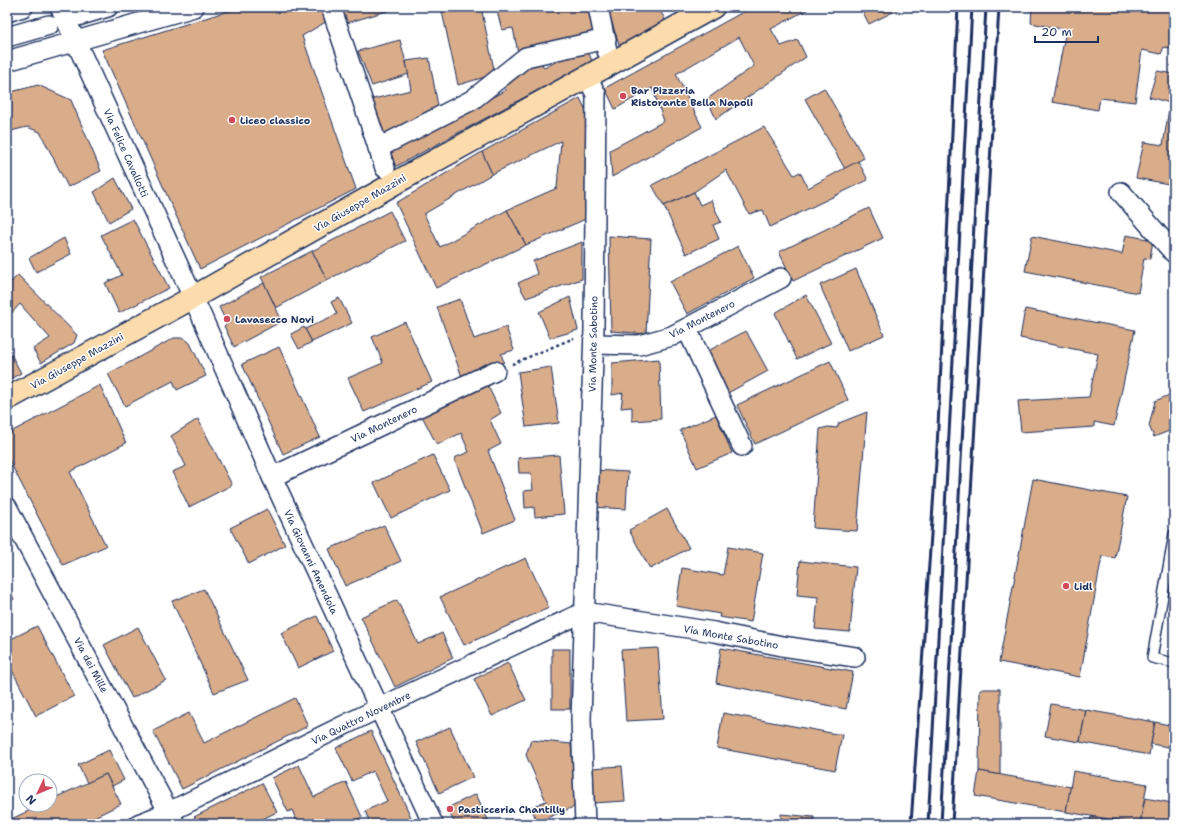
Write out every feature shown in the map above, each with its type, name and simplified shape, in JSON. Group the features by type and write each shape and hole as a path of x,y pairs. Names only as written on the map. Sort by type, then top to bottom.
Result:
{"main road":[{"name":"Via Giuseppe Mazzini","path":"7,399 192,298 394,183 713,7"}],"street":[{"path":"7,12 23,7"},
{"name":"Via Felice Cavallotti","path":"60,7 192,298"},
{"path":"78,16 108,7"},
{"path":"7,61 194,7"},
{"path":"331,7 385,168"},
{"path":"598,7 606,39 609,64"},
{"path":"7,37 49,24"},
{"path":"378,148 472,100 526,57 606,39"},
{"name":"Via Monte Sabotino","path":"584,824 581,719 594,336 596,94 587,76"},
{"path":"1120,192 1174,253"},
{"name":"Via Montenero","path":"594,336 639,345 672,336 781,278"},
{"name":"Via Giovanni Amendola","path":"192,298 272,477 433,824"},
{"path":"687,329 742,446"},
{"name":"Via Montenero","path":"272,477 495,372"},
{"name":"Via dei Mille","path":"7,507 172,818"},
{"name":"Via Monte Sabotino","path":"584,612 714,632 782,646 854,658"},
{"name":"Via Quattro Novembre","path":"138,824 172,818 379,708 584,612"}],"lane":[{"path":"1174,534 1152,658 1174,663"}],"path":[{"path":"495,372 594,336"}],"building":[{"name":"Liceo classico","path":"241,7 324,7 329,20 302,36 356,189 200,269 102,50"},
{"path":"334,7 400,7 340,25"},
{"path":"441,7 481,7 495,74 458,85"},
{"path":"496,7 588,7 594,36 518,53 513,28 502,30"},
{"path":"607,7 658,7 667,23 620,48"},
{"path":"752,7 812,7 771,29 781,46 798,40 806,57 716,119 707,99 754,66 739,37 676,74 702,127 612,177 610,150 664,121 652,88 615,109 605,88"},
{"path":"860,7 903,7 869,24"},
{"path":"1032,7 1174,7 1174,49 1164,47 1161,54 1142,50 1135,102 1100,98 1098,110 1052,102 1066,30 1031,23"},
{"path":"400,40 409,74 372,86 358,51"},
{"path":"586,46 592,61 393,168 387,153 506,90 502,78 539,58 544,68"},
{"path":"429,58 439,111 382,138 369,100 411,90 406,61"},
{"path":"1157,71 1174,74 1174,185 1136,178 1144,142 1163,145 1170,103 1149,97"},
{"path":"38,85 71,100 101,171 68,187 40,132 27,127 7,132 7,93"},
{"path":"824,88 864,158 845,169 805,99"},
{"path":"580,98 589,117 588,218 526,245 507,210 557,188 561,141 492,174 482,152"},
{"path":"764,127 794,175 800,172 808,188 858,161 868,180 770,227 763,210 749,214 726,170 694,192 664,206 652,185"},
{"path":"482,152 492,174 424,214 440,247 507,210 526,245 436,288 396,203"},
{"path":"115,178 131,209 109,222 94,192"},
{"path":"694,192 700,205 711,200 721,222 713,225 719,239 686,254 664,206"},
{"path":"869,208 883,238 793,281 779,252"},
{"path":"390,211 405,241 327,280 312,251"},
{"path":"133,219 169,288 119,313 105,283 122,275 101,235"},
{"path":"1126,235 1153,240 1150,259 1144,258 1138,293 1025,271 1032,236 1122,254"},
{"path":"609,236 651,239 646,334 611,331"},
{"path":"64,238 71,254 36,272 29,258"},
{"path":"582,242 582,279 526,298 518,283 537,274 533,261"},
{"path":"738,246 754,278 687,314 670,282"},
{"path":"312,251 327,280 276,308 261,277"},
{"path":"856,269 884,335 848,351 820,285"},
{"path":"18,275 77,335 74,343 41,363 33,349 50,338 20,304 7,318 7,286"},
{"path":"264,283 282,321 234,347 224,326 227,324 219,307"},
{"path":"806,295 831,343 797,359 775,313"},
{"path":"570,297 578,330 550,338 539,312"},
{"path":"339,298 352,323 312,342 305,329 337,314 331,302"},
{"path":"460,299 474,339 506,327 514,350 501,354 504,362 462,377 437,307"},
{"path":"1025,309 1135,330 1114,426 1094,422 1094,427 1021,432 1018,401 1089,397 1098,354 1020,338"},
{"path":"405,322 432,382 364,412 348,378 383,363 372,337"},
{"path":"304,327 312,342 299,349 291,334"},
{"path":"746,331 768,371 726,394 706,352"},
{"path":"174,338 184,338 190,343 206,376 177,390 173,381 125,406 108,374"},
{"path":"7,347 21,373 7,381"},
{"path":"279,347 320,437 283,454 242,364"},
{"path":"659,359 661,419 632,421 632,407 621,408 623,393 612,395 612,363"},
{"path":"830,361 848,400 755,444 737,405"},
{"path":"551,367 559,423 526,427 518,372"},
{"path":"487,384 501,413 490,420 501,444 488,451 515,520 483,533 454,458 469,452 461,433 437,445 422,416"},
{"path":"100,385 126,443 70,472 106,546 63,565 7,456 7,434"},
{"path":"1174,393 1174,429 1154,437 1149,426 1155,401"},
{"path":"867,412 857,531 813,528 820,429 828,427 837,428 839,423"},
{"path":"716,415 732,453 697,468 680,430"},
{"path":"198,419 232,485 189,507 172,472 186,466 171,436"},
{"path":"433,455 450,490 391,518 374,483"},
{"path":"559,455 564,514 535,517 534,507 525,508 524,491 533,490 531,473 519,473 518,458"},
{"path":"594,470 628,472 626,509 592,507"},
{"path":"1033,479 1127,497 1115,558 1102,556 1080,677 999,662"},
{"path":"267,509 285,545 249,564 230,528"},
{"path":"667,509 689,548 650,569 629,530"},
{"path":"384,525 401,561 345,586 329,549"},
{"path":"728,547 763,553 751,622 719,617 720,614 676,606 682,568 723,575"},
{"path":"526,558 549,608 464,645 440,597"},
{"path":"800,561 856,567 850,632 815,629 818,597 797,595"},
{"path":"7,586 14,599 7,603"},
{"path":"204,589 248,680 214,693 172,601"},
{"path":"397,600 418,644 442,633 453,658 395,687 361,617"},
{"path":"317,616 333,651 298,668 281,633"},
{"path":"37,626 74,696 36,716 7,661 7,641"},
{"path":"138,627 166,680 132,698 104,645"},
{"path":"658,648 663,719 626,721 621,650"},
{"path":"721,648 853,672 846,709 716,683"},
{"path":"552,649 570,649 570,709 552,709"},
{"path":"508,663 526,700 492,716 474,679"},
{"path":"980,689 1000,689 1000,775 979,771"},
{"path":"295,698 308,726 182,789 153,731 189,713 204,743"},
{"path":"1051,704 1086,710 1080,742 1045,736"},
{"path":"1086,710 1155,722 1149,755 1080,742"},
{"path":"723,713 842,735 835,770 717,748"},
{"path":"1155,722 1174,726 1174,748 1151,744"},
{"path":"450,727 473,777 439,793 416,742"},
{"path":"371,731 414,824 371,824 365,811 387,801 373,771 352,781 336,748"},
{"path":"531,740 571,744 576,806 537,822 531,807 546,801 526,755"},
{"path":"109,750 124,780 112,786 106,774 87,783 78,765"},
{"path":"299,765 314,797 346,782 362,817 348,824 298,824 292,810 288,812 272,778"},
{"path":"622,766 625,801 593,803 591,768"},
{"path":"979,771 1071,787 1066,812 975,796"},
{"path":"1073,771 1147,784 1140,824 1066,812"},
{"path":"106,774 121,804 80,824 7,824 7,821 24,813 58,813 58,796"},
{"path":"262,783 277,812 252,824 198,824 194,817"},
{"path":"476,794 490,824 455,824 447,808"},
{"path":"1145,798 1172,803 1171,810 1174,811 1174,824 1140,824"},
{"path":"781,814 814,817 814,824 781,824"},
{"path":"1091,817 1132,824 1090,824"}],"railway":[{"path":"911,824 937,448 958,7"},
{"path":"928,824 972,7"},
{"path":"941,824 986,7"},
{"path":"952,824 999,7"}],"place":[{"name":"Bar Pizzeria Ristorante Bella Napoli","path":"623,96"},
{"name":"Liceo classico","path":"232,120"},
{"name":"Lavasecco Novi","path":"227,319"},
{"name":"Lidl","path":"1066,586"},
{"name":"Pasticceria Chantilly","path":"450,809"}]}
